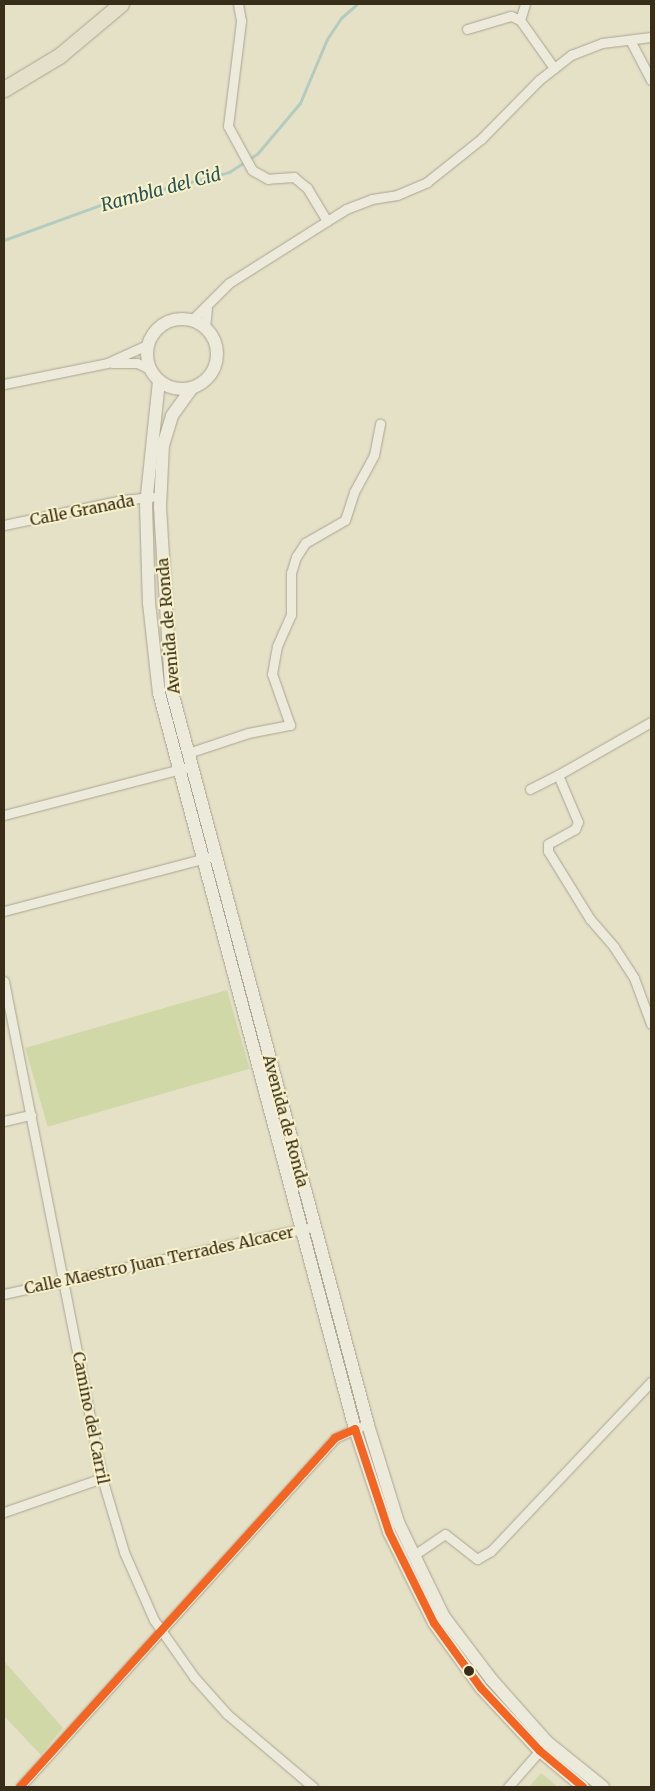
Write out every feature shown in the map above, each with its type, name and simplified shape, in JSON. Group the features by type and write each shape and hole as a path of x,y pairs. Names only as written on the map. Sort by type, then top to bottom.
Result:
{"main road":[{"path":"4,89 59,56 121,4"}],"street":[{"path":"238,4 242,21 228,126 238,148 252,170 268,179 294,177 308,188 327,221"},
{"path":"520,20 525,4"},
{"path":"467,29 511,16 520,20 554,68"},
{"path":"192,320 207,308 215,294 229,283 346,209 372,199 398,196 427,182 481,139 554,68 571,55 594,46 651,38"},
{"path":"630,40 651,80"},
{"path":"205,327 207,308"},
{"path":"4,384 107,363 137,363 150,369 159,381 175,388 192,388 210,375 218,354 214,339 205,327 192,320 176,320 161,326 149,344 107,363"},
{"path":"149,344 150,369"},
{"name":"Avenida de Ronda","path":"159,381 146,497 149,603 157,675 178,770 201,860 355,1429 389,1532 434,1623 481,1688 583,1787"},
{"name":"Avenida de Ronda","path":"192,388 172,416 163,444 160,496 171,688 214,856 368,1425 398,1522 444,1617 543,1747 603,1787"},
{"path":"188,753 248,733 290,725 275,685 272,665 292,615 291,573 296,557 305,543 345,520 354,492 374,455 380,424"},
{"name":"Calle Granada","path":"4,525 146,497 160,496"},
{"path":"530,789 651,722"},
{"path":"4,815 191,766"},
{"path":"558,775 578,822 575,828 548,844 548,851 590,919 614,947 634,978 651,1024"},
{"path":"4,911 214,856"},
{"name":"Camino del Carril","path":"4,981 65,1281 102,1478 124,1552 144,1601 162,1632 194,1677 227,1714 313,1787"},
{"path":"4,1121 31,1115"},
{"name":"Calle Maestro Juan Terrades Alcacer","path":"4,1294 314,1227"},
{"path":"414,1555 445,1534 476,1559 491,1551 651,1382"},
{"path":"20,1787 162,1632 335,1438 368,1425"},
{"path":"4,1512 102,1478"},
{"path":"508,1787 543,1747"}],"green space":[{"path":"227,990 250,1069 48,1127 25,1048"},
{"path":"4,1661 63,1728 41,1755 4,1716"},
{"path":"541,1773 558,1787 529,1787"}],"waterway":[{"name":"Rambla del Cid","path":"4,240 100,205 229,172 257,154 300,103 327,39 341,18 357,4"}],"transit line":[{"path":"20,1787 335,1438 355,1429 389,1532 434,1623 481,1688 540,1751 583,1787"}]}
